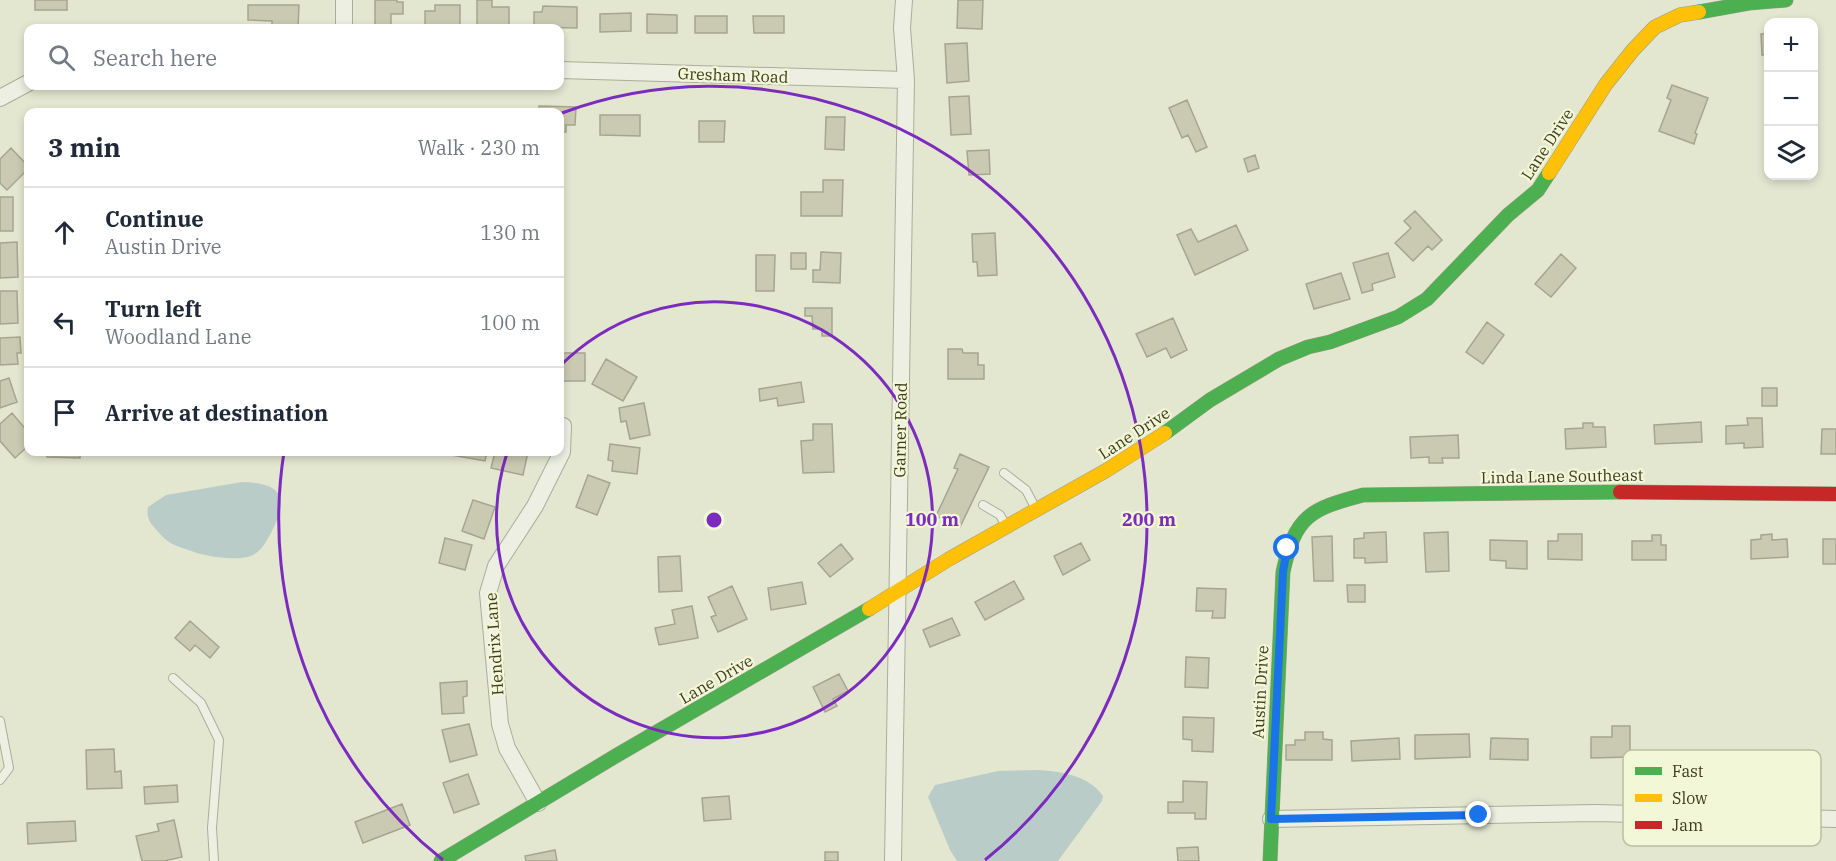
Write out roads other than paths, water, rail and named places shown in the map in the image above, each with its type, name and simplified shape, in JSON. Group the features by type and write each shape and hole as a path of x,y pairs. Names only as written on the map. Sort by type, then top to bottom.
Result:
{"street":[{"path":"344,0 344,24"},
{"name":"Garner Road","path":"893,861 906,80 902,27 904,0"},
{"name":"Lane Drive","path":"441,861 898,592 949,559 1107,470 1179,424 1210,400 1279,359 1398,317 1427,298 1508,215 1538,190 1606,84 1655,27 1680,15 1749,3 1786,0"},
{"name":"Gresham Road","path":"564,70 906,80"},
{"path":"0,98 24,85"},
{"name":"Hendrix Lane","path":"538,803 507,748 500,724 488,593 496,566 535,506 560,456"},
{"name":"Linda Lane Southeast","path":"1297,528 1312,511 1363,495 1685,491 1836,494"},
{"name":"Austin Drive","path":"1270,861 1283,572 1287,548 1297,528"},
{"path":"1271,819 1623,814"},
{"path":"1821,819 1836,819"}],"lane":[{"path":"1004,473 1026,490 1036,509"},
{"path":"983,505 1000,515 1006,527"},
{"path":"173,678 201,704 219,740 212,828 214,861"},
{"path":"0,721 9,768 0,780"}]}
